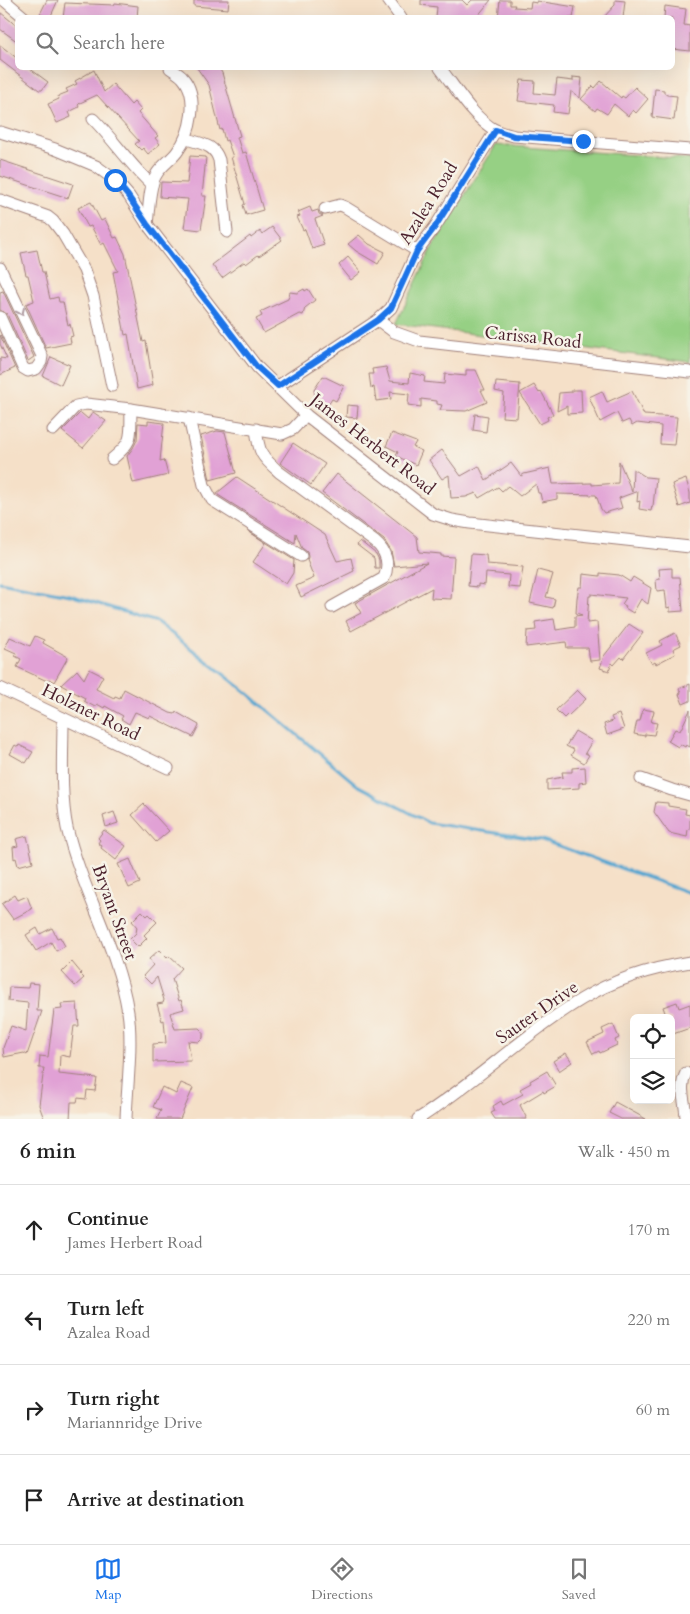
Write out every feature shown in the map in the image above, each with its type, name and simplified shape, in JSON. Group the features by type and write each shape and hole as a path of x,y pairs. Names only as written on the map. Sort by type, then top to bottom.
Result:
{"street":[{"path":"4,0 22,15"},
{"path":"388,0 399,15"},
{"path":"147,224 152,185 156,174 176,154 187,139 192,111 190,90 183,78 173,70"},
{"path":"442,70 473,111 496,130 514,136 690,150"},
{"path":"94,119 152,185"},
{"name":"Azalea Road","path":"278,386 378,320 391,308 417,251 435,227 496,130"},
{"name":"James Herbert Road","path":"0,132 55,149 96,166 119,186 257,367 306,415 434,514 470,523 690,547"},
{"path":"187,139 211,147 217,152 228,232"},
{"path":"0,200 48,216 63,234 84,270 93,296 112,386"},
{"path":"325,209 340,205 344,206 417,251"},
{"path":"0,268 42,356 41,362 36,369 28,371 23,368 0,317"},
{"name":"Carissa Road","path":"378,320 394,332 420,341 690,372"},
{"path":"53,430 72,410 86,404 131,409 282,434 289,432 306,415"},
{"path":"112,459 129,442 131,409"},
{"path":"189,418 204,485 212,500 301,556"},
{"path":"256,429 260,453 266,461 375,542 385,553 387,571 384,578 332,607"},
{"name":"Holzner Road","path":"0,688 168,768"},
{"name":"Bryant Street","path":"62,718 67,828 89,896 114,961 128,1014 129,1044 126,1119"},
{"path":"641,779 690,794"},
{"name":"Sauter Drive","path":"418,1119 458,1092 540,1027 582,998 635,975 690,962"},
{"path":"686,1073 682,1080 682,1086 686,1119"}],"green space":[{"path":"496,145 690,159 690,362 396,324 434,244"}],"building":[{"path":"47,0 58,0 51,15 40,14"},
{"path":"194,0 229,0 228,9 194,6"},
{"path":"421,0 462,0 467,5 472,0 491,0 478,15 436,15 437,7 421,5"},
{"path":"500,0 510,0 510,5 515,5 514,7 530,8 531,2 537,3 537,1 575,7 574,15 498,15"},
{"path":"615,0 625,1 623,15 606,15 615,5"},
{"path":"65,3 114,5 115,3 138,6 137,15 63,15"},
{"path":"665,6 686,9 684,25 690,26 690,51 675,49 675,15 664,15"},
{"path":"0,12 15,24 15,40 0,29"},
{"path":"0,45 15,57 15,70 32,70 48,82 42,90 39,90 0,60"},
{"path":"94,70 104,92 113,84 131,105 134,102 141,110 138,113 158,136 155,138 160,144 148,154 143,148 141,150 135,144 139,141 97,95 80,103 79,107 69,112 71,117 57,123 48,104 59,99 58,96 68,92 66,89 77,84 75,81"},
{"path":"198,70 220,70 240,136 237,137 242,153 246,152 263,210 246,215 243,205 245,204 231,157 233,157 227,140 225,141 222,129 220,130 209,85"},
{"path":"573,77 582,78 580,98 571,91 568,114 553,112 554,105 518,101 521,80 535,81 534,93 555,95 557,79 573,81"},
{"path":"601,81 621,98 622,96 625,98 635,87 648,99 636,113 633,110 628,116 614,104 607,114 597,108 595,111 581,99 593,86 595,88"},
{"path":"655,89 664,90 664,93 667,95 677,96 674,120 652,117"},
{"path":"190,156 206,157 202,196 206,196 201,230 184,228 188,199 160,197 161,182 187,183"},
{"path":"0,160 73,184 68,198 0,176"},
{"path":"91,202 101,221 105,219 114,238 117,237 125,254 143,342 146,341 153,385 137,389 128,334 125,335 113,272 118,271 104,243 101,245 91,226 88,227 78,208"},
{"path":"310,207 312,212 318,210 319,214 323,216 315,219 324,245 312,249 305,229 303,230 297,217 300,216 298,212"},
{"path":"272,227 282,240 246,264 244,262 222,278 212,265 250,236 251,238 260,231 262,234"},
{"path":"359,235 369,244 385,252 378,264 348,244"},
{"path":"37,250 50,299 58,297 59,302 63,302 68,325 70,324 73,336 70,337 71,343 46,348 26,304 34,301 21,253"},
{"path":"348,257 361,272 351,280 339,265"},
{"path":"304,289 305,291 308,289 315,300 305,308 303,315 299,314 264,333 256,319 262,316 260,312 288,299 290,292 297,293"},
{"path":"3,291 34,357 28,361 7,314 0,310 0,292"},
{"path":"0,335 15,368 0,375 0,358 7,359 0,344"},
{"path":"51,357 70,365 61,385 43,376"},
{"path":"386,367 390,381 409,383 410,373 425,376 424,382 444,384 445,374 466,376 466,370 476,370 485,390 481,390 487,402 466,411 440,410 442,405 437,404 437,401 421,399 421,407 408,405 409,394 390,392 391,399 376,401 374,387 371,388 369,374 373,374 372,369"},
{"path":"323,376 344,386 336,401 332,399 326,408 316,399 314,390"},
{"path":"496,382 520,384 517,418 502,417 504,393 495,391"},
{"path":"534,385 539,393 541,391 553,414 547,417 548,420 540,424 520,393"},
{"path":"572,390 581,390 582,413 567,414 567,406 557,411 559,393 572,392"},
{"path":"602,391 607,402 632,391 644,415 677,417 674,445 660,444 661,426 637,423 632,426 629,420 622,423 617,413 600,422 589,397"},
{"path":"347,405 358,406 357,418 346,417"},
{"path":"93,412 106,421 83,448 62,431 80,413 88,419"},
{"path":"475,414 488,416 486,432 473,430"},
{"path":"148,421 164,423 160,461 164,460 168,475 133,483 127,456 137,440 138,423 148,424"},
{"path":"217,431 225,432 236,473 210,480 201,436"},
{"path":"392,433 416,442 413,447 422,451 416,465 396,456 398,452 386,446"},
{"path":"293,443 325,464 311,485 280,463"},
{"path":"442,450 461,476 479,466 486,480 511,463 521,476 550,468 553,484 592,483 592,485 618,483 619,461 632,492 633,469 646,477 656,478 653,506 651,511 639,509 640,501 637,502 638,491 619,498 622,508 604,513 596,495 557,494 557,499 542,502 536,484 520,496 508,486 502,491 498,487 479,498 476,493 466,497 451,498 449,475 442,479 429,460"},
{"path":"337,474 417,537 419,552 454,557 451,599 431,598 432,588 351,631 346,621 361,613 355,603 427,563 394,566 391,551 384,540 322,493"},
{"path":"237,477 325,535 337,561 351,558 354,571 301,597 296,586 314,578 307,560 307,552 302,548 296,533 295,543 218,495 217,493"},
{"path":"686,479 690,493 690,503 679,507 672,484"},
{"path":"248,531 294,560 293,573 286,584 253,562 266,543"},
{"path":"360,541 376,554 379,560 379,568 375,568 374,558 357,545"},
{"path":"471,554 486,555 487,564 523,567 520,588 508,587 509,575 486,573 485,585 478,584 478,587 468,586"},
{"path":"672,568 672,577 680,577 683,611 670,612 670,607 667,608 665,590 657,591 656,580 660,579 659,569"},
{"path":"538,570 553,574 546,597 555,599 553,608 530,603"},
{"path":"600,573 619,575 630,582 633,577 651,588 648,604 641,599 633,613 622,604 626,598 591,594 589,596 587,623 597,622 600,660 590,661 588,648 567,648 566,642 526,647 527,631 536,630 535,622 554,619 556,630 575,627 575,616 582,615 576,613 577,598 579,587 582,587 583,574 600,576"},
{"path":"629,624 643,633 623,659 621,657 614,665 612,663 609,671 600,668 604,656"},
{"path":"675,633 681,645 673,649 675,654 656,664 655,662 652,664 646,653 662,645 660,641"},
{"path":"35,636 44,640 43,643 68,657 54,682 49,679 47,681 17,667 21,659 15,656 16,653 5,648 10,637 30,646"},
{"path":"89,669 103,676 96,689 114,698 115,696 120,698 124,689 170,713 175,714 176,712 199,725 193,737 150,716 149,718 135,712 129,724 121,719 123,716 105,706 104,708 97,704 95,707 84,701 85,698 61,685 77,670 84,679"},
{"path":"690,684 690,701 683,704 679,689"},
{"path":"577,690 586,699 564,718 556,710"},
{"path":"643,709 654,711 651,722 657,723 654,735 634,734 637,721 640,721"},
{"path":"690,710 690,747 680,744 678,747 668,741 675,729 680,731"},
{"path":"619,714 624,729 607,735 604,724 613,721 611,717"},
{"path":"575,731 592,741 585,753 589,755 584,763 571,755 574,750 566,746"},
{"path":"15,745 33,752 26,763 10,754"},
{"path":"585,767 586,782 579,783 579,788 547,790 547,780 563,777 562,772 572,772 572,768"},
{"path":"656,802 668,803 668,806 686,809 685,814 690,815 690,829 688,829 687,837 669,833 654,812"},
{"path":"144,804 169,831 156,842 132,815"},
{"path":"114,812 118,823 106,827 103,816"},
{"path":"104,830 126,846 116,860 101,848 102,846 98,843 100,840 98,838"},
{"path":"27,836 33,862 18,866 16,858 14,859 13,847 18,846 16,839"},
{"path":"130,859 140,883 129,888 118,864"},
{"path":"15,895 18,900 27,896 32,909 13,919 2,904"},
{"path":"142,911 147,916 149,914 157,922 144,935 147,938 138,947 130,939 136,933 137,927 132,921"},
{"path":"37,928 40,934 52,928 57,938 60,937 65,946 56,951 51,942 36,951 26,935"},
{"path":"159,950 182,968 172,979 179,1001 181,1000 184,1009 170,1013 175,1029 199,1028 203,1032 203,1038 199,1042 188,1041 191,1061 153,1062 153,1044 166,1043 164,1020 162,1021 157,1004 163,1003 164,1000 157,977 151,984 143,976 153,965 149,959"},
{"path":"72,962 84,978 75,986 62,972"},
{"path":"29,983 39,984 37,1011 42,1011 27,1055 24,1053 4,1057 3,1048 11,1026 26,1031 28,1003 8,1001 9,987 28,988"},
{"path":"677,1002 679,1008 690,1004 690,1028 675,1033 675,1014 666,1014 663,1007"},
{"path":"77,1003 79,1026 74,1026 70,1057 60,1055 59,1074 97,1078 95,1091 87,1090 86,1099 78,1098 77,1102 71,1102 70,1119 44,1119 39,1105 44,1068 39,1068 40,1056 48,1057 54,1010 62,1009 61,1004"},
{"path":"613,1024 619,1038 615,1040 617,1045 600,1053 599,1051 593,1054 587,1042 604,1034 602,1029"},
{"path":"566,1053 572,1062 559,1071 553,1061"},
{"path":"547,1071 556,1086 544,1093 543,1091 520,1105 527,1119 495,1119 491,1113 495,1111 493,1106 501,1101 503,1105 523,1094 520,1089"},
{"path":"181,1083 193,1088 180,1119 157,1119 161,1110 153,1107 162,1087 176,1094"},
{"path":"615,1102 646,1119 621,1119 609,1113"}],"waterway":[{"path":"0,582 70,595 157,622 245,691 357,785 429,823 542,840 690,893"}],"route":[{"path":"115,180 257,367 278,386 378,320 391,308 417,251 435,227 496,130 514,136 583,141"}]}
